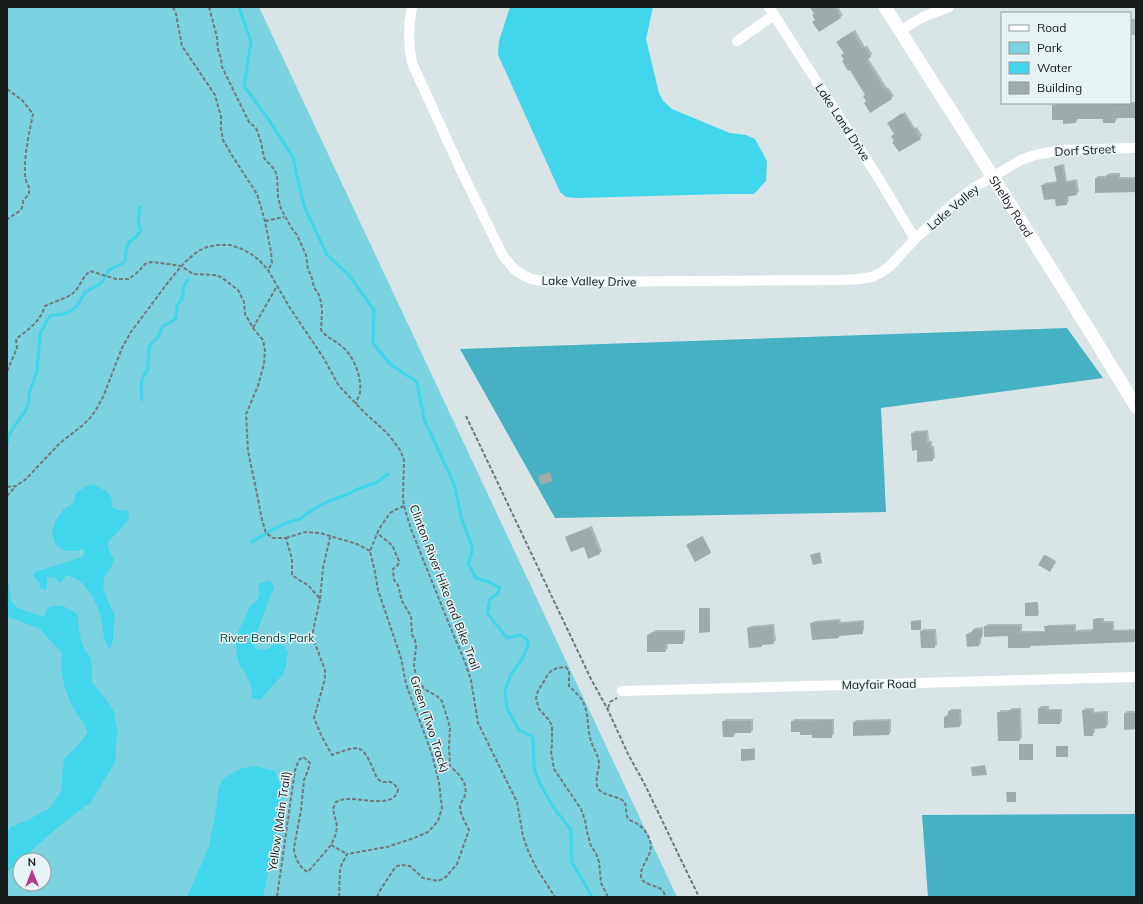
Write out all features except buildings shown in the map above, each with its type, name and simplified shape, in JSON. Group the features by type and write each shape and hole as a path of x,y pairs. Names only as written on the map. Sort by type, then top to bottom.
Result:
{"street":[{"name":"Lake Valley Drive","path":"412,7 408,34 410,53 415,71 503,256 515,270 531,279 554,282 859,279 872,277 882,272 890,266 915,239"},
{"name":"Shelby Road","path":"885,7 1085,323 1136,407"},
{"path":"900,31 924,17 949,7"},
{"name":"Lake Land Drive","path":"772,11 879,179 915,239"},
{"path":"737,41 772,11"},
{"name":"Dorf Street","path":"992,177 1021,160 1051,151 1073,149 1136,148"},
{"name":"Lake Valley","path":"915,239 955,202 975,187 992,177"},
{"name":"Mayfair Road","path":"622,691 1136,677"}],"path":[{"path":"173,7 176,14 182,46 215,95 221,117 223,140 257,194 265,221 271,252 272,263 268,270"},
{"path":"209,7 217,37 222,67 249,122 256,128 264,158 274,169 277,176 278,197 284,217 306,255 308,270 314,287 319,295 322,311 321,330 326,336 342,346 354,360 360,391 356,404"},
{"path":"7,89 22,100 33,114 25,165 26,183 29,187 29,194 23,201 24,205 21,210 7,220"},
{"path":"265,221 284,217"},
{"name":"Clinton River Hike and Bike Trail","path":"7,488 16,486 31,474 60,443 91,417 103,397 128,337 181,266 198,251 207,247 218,245 230,245 242,248 251,254 268,270 290,308 323,357 340,386 356,404 388,434 400,450 404,460 404,506 411,529 448,624 465,662 471,680 478,723 517,802 523,836 529,853 537,869 555,897"},
{"path":"7,371 17,348 16,339 38,321 46,306 72,294 84,279 85,275 90,271 116,279 129,279 145,264 151,262 181,266 193,274 214,275 238,290 244,302 246,314 253,328 263,340 265,350 264,364 258,386 246,414 248,451 266,533 273,538 286,538 305,532 320,533 357,544 370,551 377,533 390,514 404,506"},
{"path":"253,328 277,286"},
{"path":"466,416 591,679 607,708 628,754 644,783 699,897"},
{"path":"7,496 16,486"},
{"path":"377,533 392,545 399,561 398,565 393,569 393,574 394,580 398,585 402,601 411,616 412,635 416,646 414,665 416,675 424,689 437,696 442,701 450,727 450,766 462,778 465,785 465,794 460,806 469,830 457,864 446,877 438,881 423,878 410,866 402,864 394,869 377,897"},
{"path":"320,599 323,568 330,537"},
{"path":"286,538 292,559 292,575 308,584 320,599"},
{"name":"Green (Two Track)","path":"347,854 387,847 428,832 438,821 442,808 439,783 432,754 406,684 401,658 378,590 370,551"},
{"name":"Yellow (Main Trail)","path":"277,897 295,770 298,760 303,757 310,763 304,780 294,853 300,866 308,872 331,845 336,834 337,826 333,809 336,802 339,800 349,799 379,802 392,798 396,795 398,789 390,781 382,782 378,780 369,758 357,747 332,755 314,718 326,679 325,670 313,638 313,631 320,599"},
{"path":"608,897 601,884 599,862 596,853 591,846 581,809 554,769 551,751 552,726 549,720 539,709 536,698 538,691 547,676 557,668 566,667 569,671 569,686 579,696 586,710 588,731 599,763 597,786 604,793 622,799 625,803 627,817 629,820 642,827 647,833 650,838 651,846 647,860 641,872 641,878 643,881 659,888 665,897"},
{"path":"607,708 610,702 622,691"},
{"path":"604,702 610,702"},
{"path":"331,845 347,854 340,868 339,897"}],"green space":[{"name":"River Bends Park","path":"7,7 259,7 677,897 7,897"}],"shaded area":[{"path":"1067,328 1103,378 881,408 886,512 555,518 460,349"},
{"path":"1136,814 1136,897 928,897 922,815"}],"water":[{"path":"510,7 653,7 646,39 659,93 663,101 672,109 730,133 746,135 755,139 767,161 766,181 754,194 566,197 560,192 498,55 499,41"},
{"path":"94,485 110,495 112,507 120,511 128,510 129,518 108,544 109,550 114,559 104,578 103,587 115,616 113,641 110,649 104,639 98,607 90,593 80,581 66,575 60,583 54,577 50,577 47,578 47,589 44,590 40,588 40,583 33,575 35,572 82,557 84,549 80,549 78,551 66,551 56,545 52,532 56,520 64,509 73,503 76,493 86,486"},
{"path":"7,576 11,601 18,608 44,617 48,608 57,606 67,608 77,614 81,640 91,659 92,682 114,712 117,729 115,762 91,802 58,827 30,852 12,852 12,868 7,872 7,834 10,827 28,820 50,808 61,791 64,759 88,732 73,708 65,688 61,669 62,653 40,629 7,616"},
{"path":"270,581 274,587 255,637 255,648 266,649 276,643 284,646 288,652 283,674 260,700 252,698 251,687 246,674 240,666 237,656 236,643 239,630 250,606 258,600 260,593 258,584"},
{"path":"255,766 275,771 282,790 280,829 270,863 263,897 187,897 208,849 215,817 219,787 224,778 240,769"}],"waterway":[{"path":"239,7 251,42 244,86 267,117 293,157 304,206 327,255 348,274 374,310 373,343 390,364 417,382 424,419 454,484 462,520 473,549 468,564 476,578 489,582 500,588 498,593 490,599 487,613 507,638 521,635 528,640 527,648 521,661 511,674 505,691 507,708 519,730 533,737 534,768 540,784 554,808 571,830 572,862 592,897"},
{"path":"7,445 8,437 26,410 29,401 29,394 37,371 40,333 50,316 64,314 72,310 77,306 85,292 100,284 109,270 125,261 126,250 129,242 136,237 141,230 138,222 140,207"},
{"path":"142,400 141,384 148,369 149,348 158,337 163,326 176,318 177,306 182,299 184,286 188,279"},
{"path":"268,532 286,523 300,519 312,510 327,502 376,483 388,474"},
{"path":"252,542 265,534"}]}
